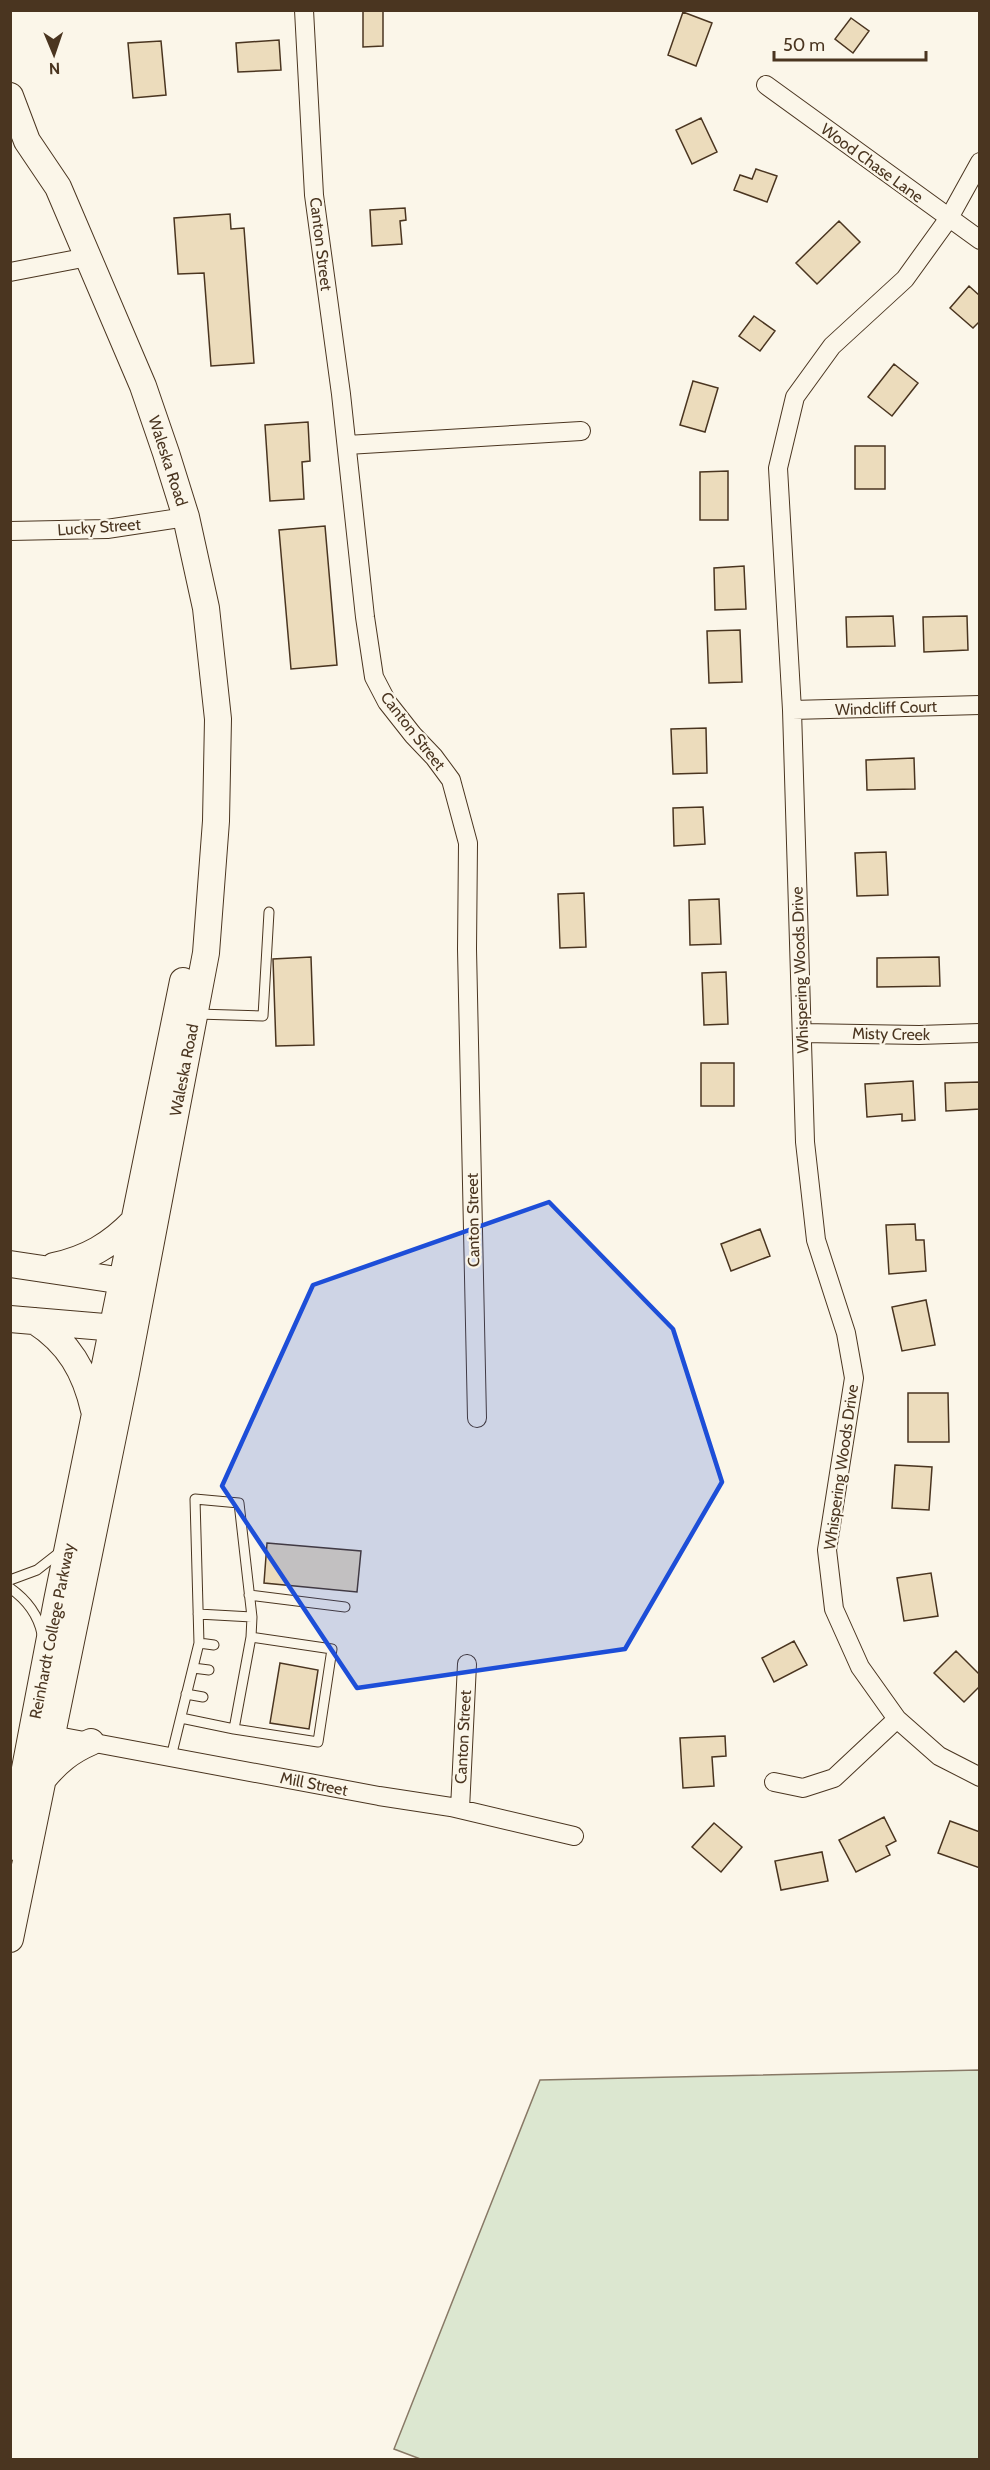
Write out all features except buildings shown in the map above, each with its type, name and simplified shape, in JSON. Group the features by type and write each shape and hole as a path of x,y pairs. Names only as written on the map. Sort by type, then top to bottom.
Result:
{"main road":[{"name":"Waleska Road","path":"10,96 27,141 58,186 143,386 186,517 207,608 218,719 216,821 206,953 195,1014 133,1282"},
{"name":"Waleska Road","path":"133,1282 134,1221 190,951 213,855"},
{"path":"42,1269 90,1255 114,1240 134,1221"},
{"path":"10,1264 133,1282 57,1657"},
{"path":"23,1320 124,1328"},
{"path":"23,1320 51,1332 74,1358 89,1390 95,1415"},
{"name":"Reinhardt College Parkway","path":"10,1939 52,1735 57,1657 69,1545 95,1415 124,1328"},
{"name":"Reinhardt College Parkway","path":"10,1847 15,1796 57,1657"},
{"path":"43,1780 63,1757 91,1742"}],"street":[{"name":"Canton Street","path":"304,10 314,195 347,445 365,617 374,676 387,702 451,780 468,843 467,949 477,1418"},
{"name":"Wood Chase Lane","path":"766,85 980,240"},
{"name":"Whispering Woods Drive","path":"980,162 948,218 905,279 832,346 795,397 778,468 792,710 805,1142 816,1240 846,1333 854,1378 827,1550 834,1609 860,1667 897,1719 939,1756 980,1777"},
{"path":"10,272 88,257"},
{"path":"347,445 581,431"},
{"name":"Lucky Street","path":"10,531 107,529 186,517"},
{"name":"Windcliff Court","path":"792,710 980,705"},
{"name":"Misty Creek","path":"802,1033 919,1035 980,1033"},
{"name":"Canton Street","path":"460,1809 467,1664"},
{"path":"774,1782 803,1788 834,1778 897,1719"},
{"name":"Mill Street","path":"52,1735 460,1809 574,1836"}],"lane":[{"path":"195,1014 263,1016 269,912"},
{"path":"171,1757 199,1643 195,1499 239,1503 252,1617 251,1637 234,1729"},
{"path":"10,1580 25,1577 37,1570 69,1545"},
{"path":"10,1588 22,1598 37,1617 57,1657"},
{"path":"249,1595 345,1607"},
{"path":"198,1614 252,1617"},
{"path":"181,1718 318,1742 332,1649 251,1637"},
{"path":"199,1643 214,1645"},
{"path":"237,1648 248,1650"},
{"path":"193,1668 209,1670"},
{"path":"232,1674 243,1676"},
{"path":"186,1694 203,1697"},
{"path":"228,1702 238,1704"}],"highlighted area":[{"path":"549,1202 673,1329 722,1482 625,1649 357,1688 222,1486 313,1285"}],"green space":[{"path":"979,2070 979,2459 423,2460 394,2449 540,2080"}]}
